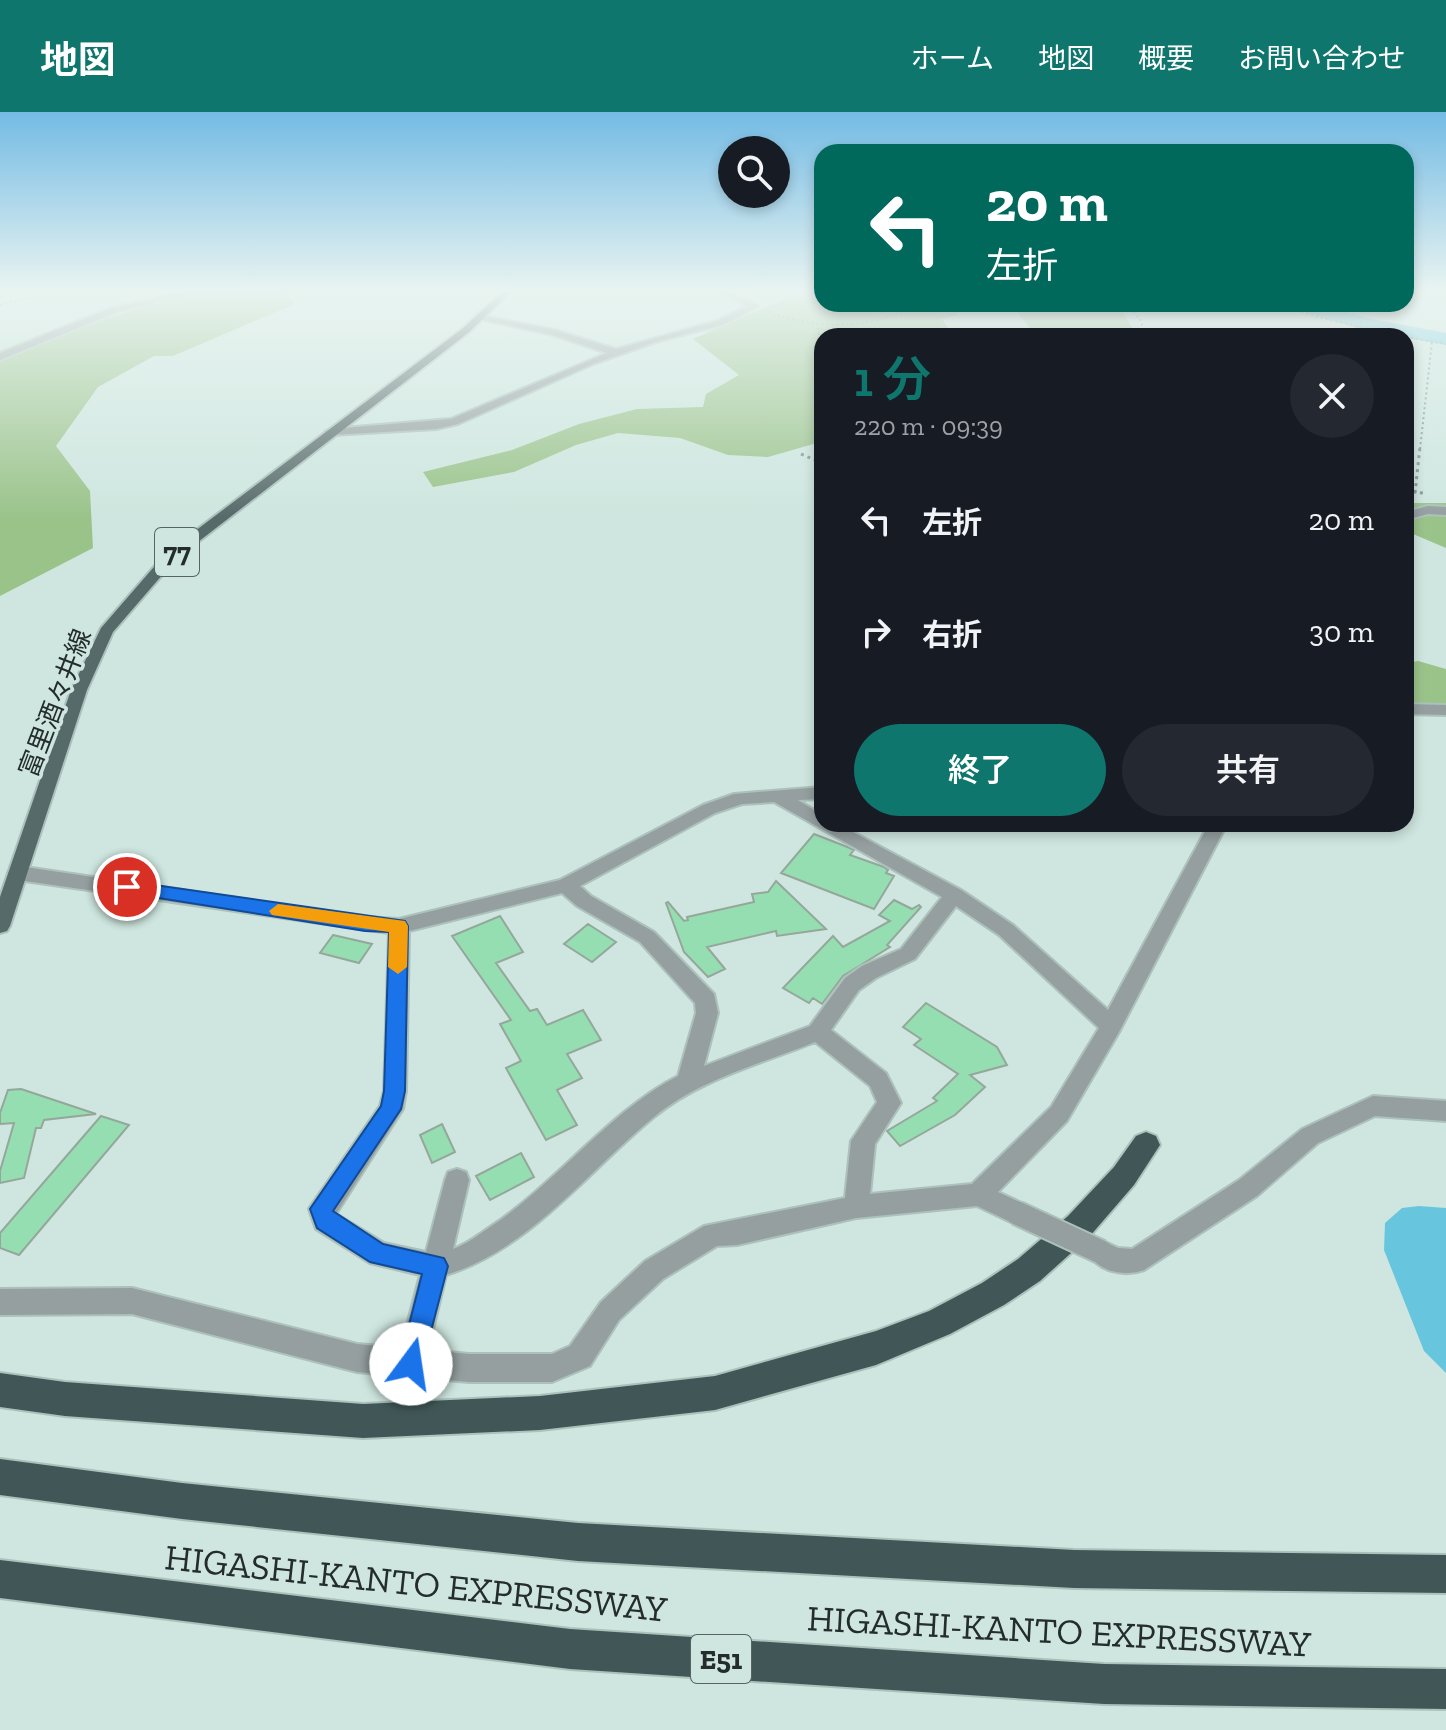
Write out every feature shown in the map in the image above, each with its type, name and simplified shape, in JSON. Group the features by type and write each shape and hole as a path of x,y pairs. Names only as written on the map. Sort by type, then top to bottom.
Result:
{"highway":[{"path":"0,1390 65,1399 363,1421 540,1413 715,1393 876,1348 939,1323 993,1294 1029,1270 1079,1226 1124,1176 1146,1145"},
{"name":"HIGASHI-KANTO EXPRESSWAY","path":"0,1477 182,1501 578,1542 1074,1569 1446,1574"},
{"name":"HIGASHI-KANTO EXPRESSWAY","path":"0,1579 586,1650 1104,1684 1446,1689"}],"main road":[{"name":"富里酒々井線","path":"0,926 79,690 106,631 171,556 416,368"}],"street":[{"path":"331,432 436,426 454,422 579,368"},
{"path":"1414,514 1428,510 1446,511"},
{"path":"1414,709 1446,710"},
{"path":"18,873 365,924 399,926 566,885 709,809 740,798 814,794"},
{"path":"778,796 814,818"},
{"path":"839,832 954,895 1006,930 1111,1026"},
{"path":"978,1195 1059,1114 1111,1026 1214,832"},
{"path":"566,885 614,920 647,937 706,1000 707,1013 688,1082"},
{"path":"399,926 395,1091 391,1109 322,1209 325,1221 379,1254 436,1266 469,1256 518,1223 647,1109 688,1082 818,1032 852,984 869,972 908,954 954,895"},
{"path":"818,1032 878,1080 889,1103 863,1141 856,1207"},
{"path":"0,1302 132,1301 357,1358 469,1368 552,1368 580,1356 610,1311 654,1270 713,1234 737,1233 856,1207 978,1195 1115,1260 1135,1261 1248,1188 1310,1136 1373,1106 1446,1111"},
{"path":"411,1364 457,1180"}],"path":[{"path":"1414,493 1429,368"},
{"path":"801,454 814,460"}],"green space":[{"path":"0,368 133,368 98,387 56,446 90,491 93,548 0,596"},
{"path":"729,368 814,368 814,444 768,457 728,455 680,438 618,433 576,445 514,472 433,487 423,472 512,450 579,424 637,409 703,407 706,394 739,375"},
{"path":"1414,503 1446,503 1446,548 1414,534"},
{"path":"1414,662 1446,669 1446,707 1414,706"}],"water":[{"path":"1402,1208 1446,1208 1446,1373 1424,1351 1384,1250 1385,1223"}],"building":[{"path":"814,834 854,850 850,855 884,867 888,870 886,873 894,876 874,909 781,873"},
{"path":"776,881 826,929 777,936 776,931 707,947 725,969 708,977 684,952 666,903 684,921 688,920 687,917 754,902 752,894 768,892"},
{"path":"894,900 912,909 921,907 887,945 890,947 843,976 822,1004 813,998 809,1003 783,988 833,936 843,947 890,921 879,915"},
{"path":"500,916 523,952 496,963 530,1011 537,1009 547,1025 583,1010 601,1040 567,1054 582,1078 557,1090 577,1125 546,1140 506,1068 521,1061 500,1024 511,1020 452,936"},
{"path":"588,924 616,942 592,962 564,944"},
{"path":"333,935 372,944 359,963 320,953"},
{"path":"926,1003 997,1047 1007,1065 970,1075 985,1087 955,1115 900,1146 887,1131 937,1101 933,1098 958,1074 914,1045 921,1039 903,1027"},
{"path":"21,1089 96,1114 44,1120 41,1128 36,1128 24,1178 0,1183 0,1171 14,1123 0,1124 0,1113 8,1090"},
{"path":"101,1116 129,1125 19,1255 0,1248 0,1233"},
{"path":"442,1124 455,1152 432,1163 420,1135"},
{"path":"521,1153 534,1177 490,1200 476,1176"}],"slow traffic":[{"path":"278,911 399,926 398,967"}],"route":[{"path":"127,887 365,924 399,926 395,1091 391,1109 322,1209 325,1221 379,1254 436,1266 411,1364"}]}
